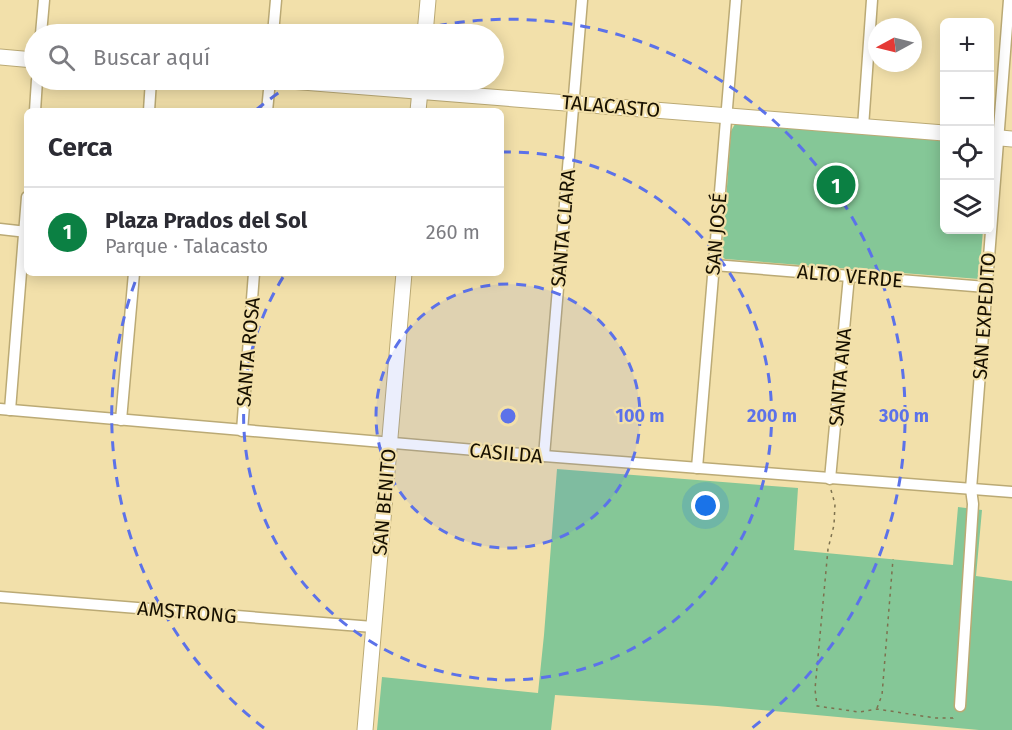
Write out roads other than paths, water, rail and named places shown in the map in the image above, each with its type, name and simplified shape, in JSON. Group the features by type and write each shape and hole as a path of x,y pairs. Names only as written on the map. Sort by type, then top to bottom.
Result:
{"street":[{"path":"42,24 45,0"},
{"path":"274,24 276,0"},
{"path":"426,24 428,0"},
{"name":"SANTA CLARA","path":"544,456 582,0"},
{"name":"SAN JOSÉ","path":"697,468 736,0"},
{"path":"863,127 872,0"},
{"name":"SAN EXPEDITO","path":"960,706 973,504 971,489 1009,0"},
{"path":"0,57 24,59"},
{"path":"35,108 36,90"},
{"path":"148,108 150,90"},
{"path":"267,108 269,90"},
{"path":"418,108 420,90"},
{"name":"TALACASTO","path":"463,90 573,103 940,134"},
{"path":"0,229 24,232"},
{"path":"5,410 24,249"},
{"name":"ALTO VERDE","path":"714,265 986,287"},
{"path":"121,420 134,276"},
{"name":"SANTA ROSA","path":"242,431 254,276"},
{"name":"SAN BENITO","path":"364,730 404,276"},
{"name":"SANTA ANA","path":"830,478 849,276"},
{"name":"CASILDA","path":"5,410 390,444 1012,492"},
{"name":"AMSTRONG","path":"0,597 374,627"}],"place":[{"name":"Plaza Prados del Sol","path":"836,185"}]}
